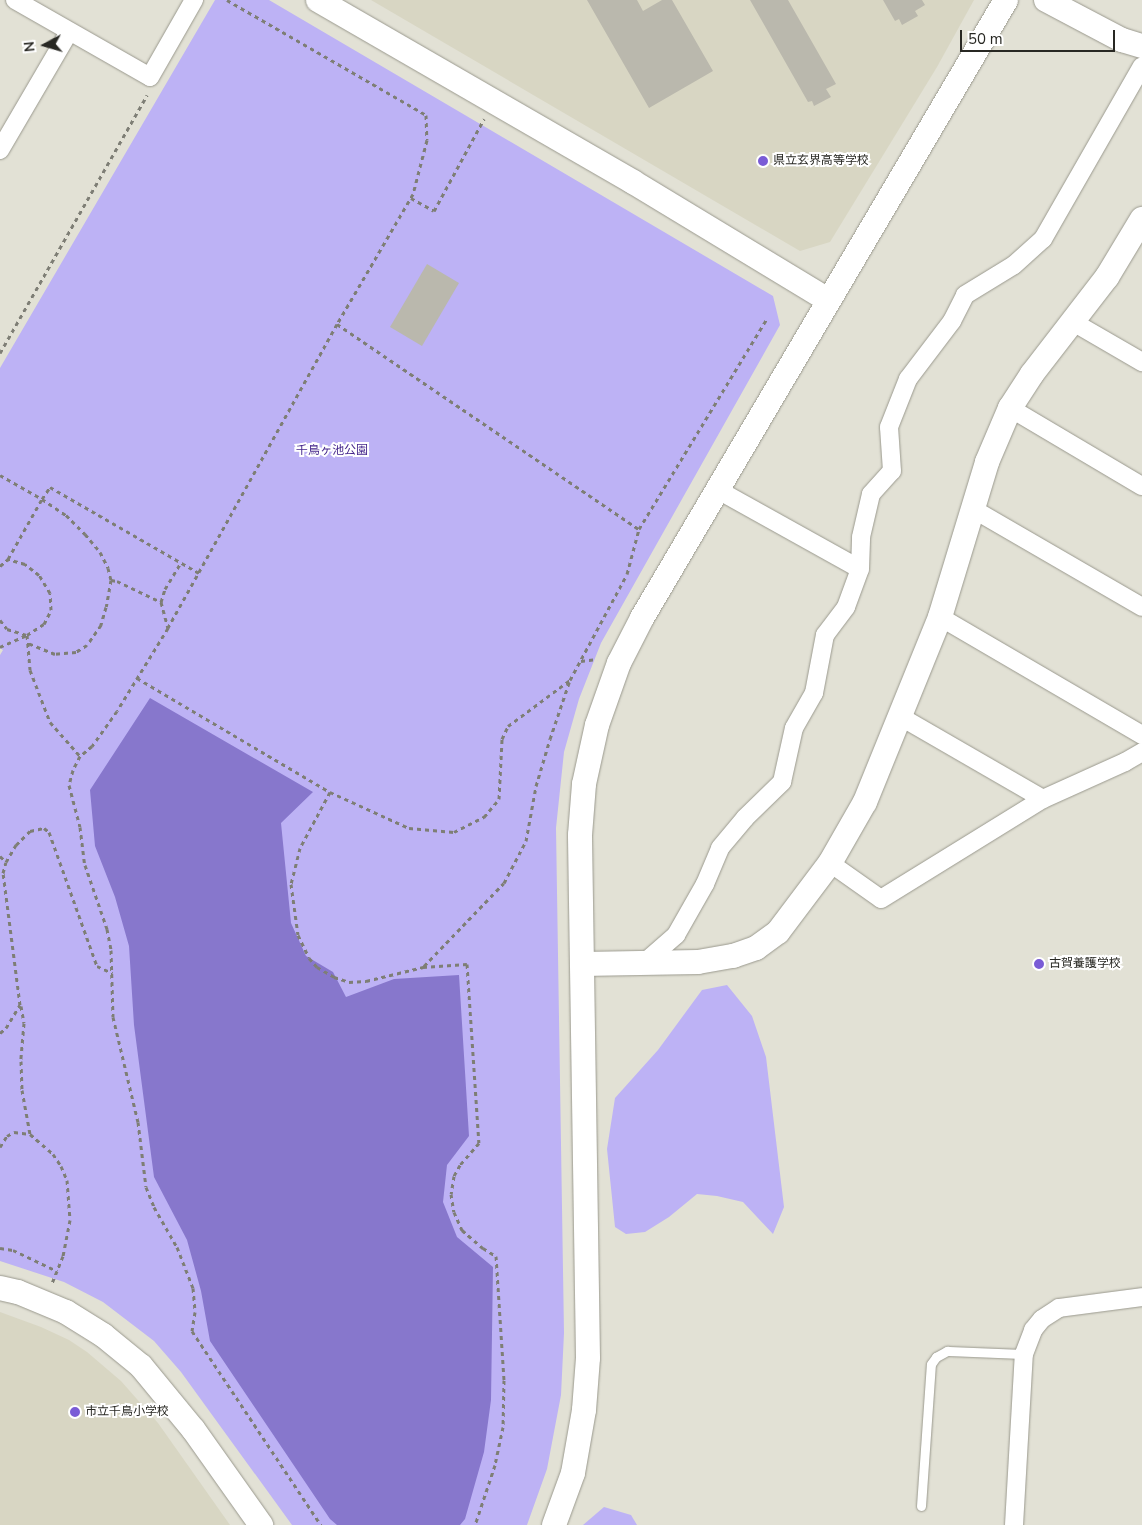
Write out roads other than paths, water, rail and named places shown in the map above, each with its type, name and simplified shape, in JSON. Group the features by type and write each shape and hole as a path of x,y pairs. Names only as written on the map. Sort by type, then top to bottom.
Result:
{"street":[{"path":"15,0 150,77 194,0"},
{"path":"318,0 494,101 828,300"},
{"path":"554,1525 573,1473 584,1410 588,1358 580,835 584,784 597,725 619,662 638,625 1006,0"},
{"path":"1046,0 1122,40 1142,46"},
{"path":"0,150 69,32"},
{"path":"644,962 676,935 705,884 720,848 745,818 782,782 794,728 814,693 825,635 846,606 860,569 862,536 871,494 892,471 889,427 908,379 952,321 965,295 1014,265 1043,239 1142,66"},
{"path":"582,964 698,962 734,956 756,948 778,932 830,863 865,802 940,617 987,462 1010,408 1032,374 1107,277 1139,231"},
{"path":"1073,322 1142,362"},
{"path":"1010,408 1142,486"},
{"path":"718,490 860,569"},
{"path":"973,509 1142,607"},
{"path":"940,617 1142,735"},
{"path":"901,717 1043,799"},
{"path":"830,863 880,899 1043,799 1125,762 1142,752"},
{"path":"0,1288 18,1292 66,1312 109,1339 141,1366 193,1429 260,1525"},
{"path":"1014,1525 1024,1354 1033,1330 1042,1319 1059,1308 1142,1297"}],"lane":[{"path":"921,1506 932,1364 936,1357 948,1351 1024,1354"}],"place":[{"name":"県立玄界高等学校","path":"763,161"},
{"name":"古賀養護学校","path":"1039,964"},
{"name":"市立千鳥小学校","path":"75,1412"}],"park label":[{"name":"千鳥ヶ池公園","path":"332,451"}]}
